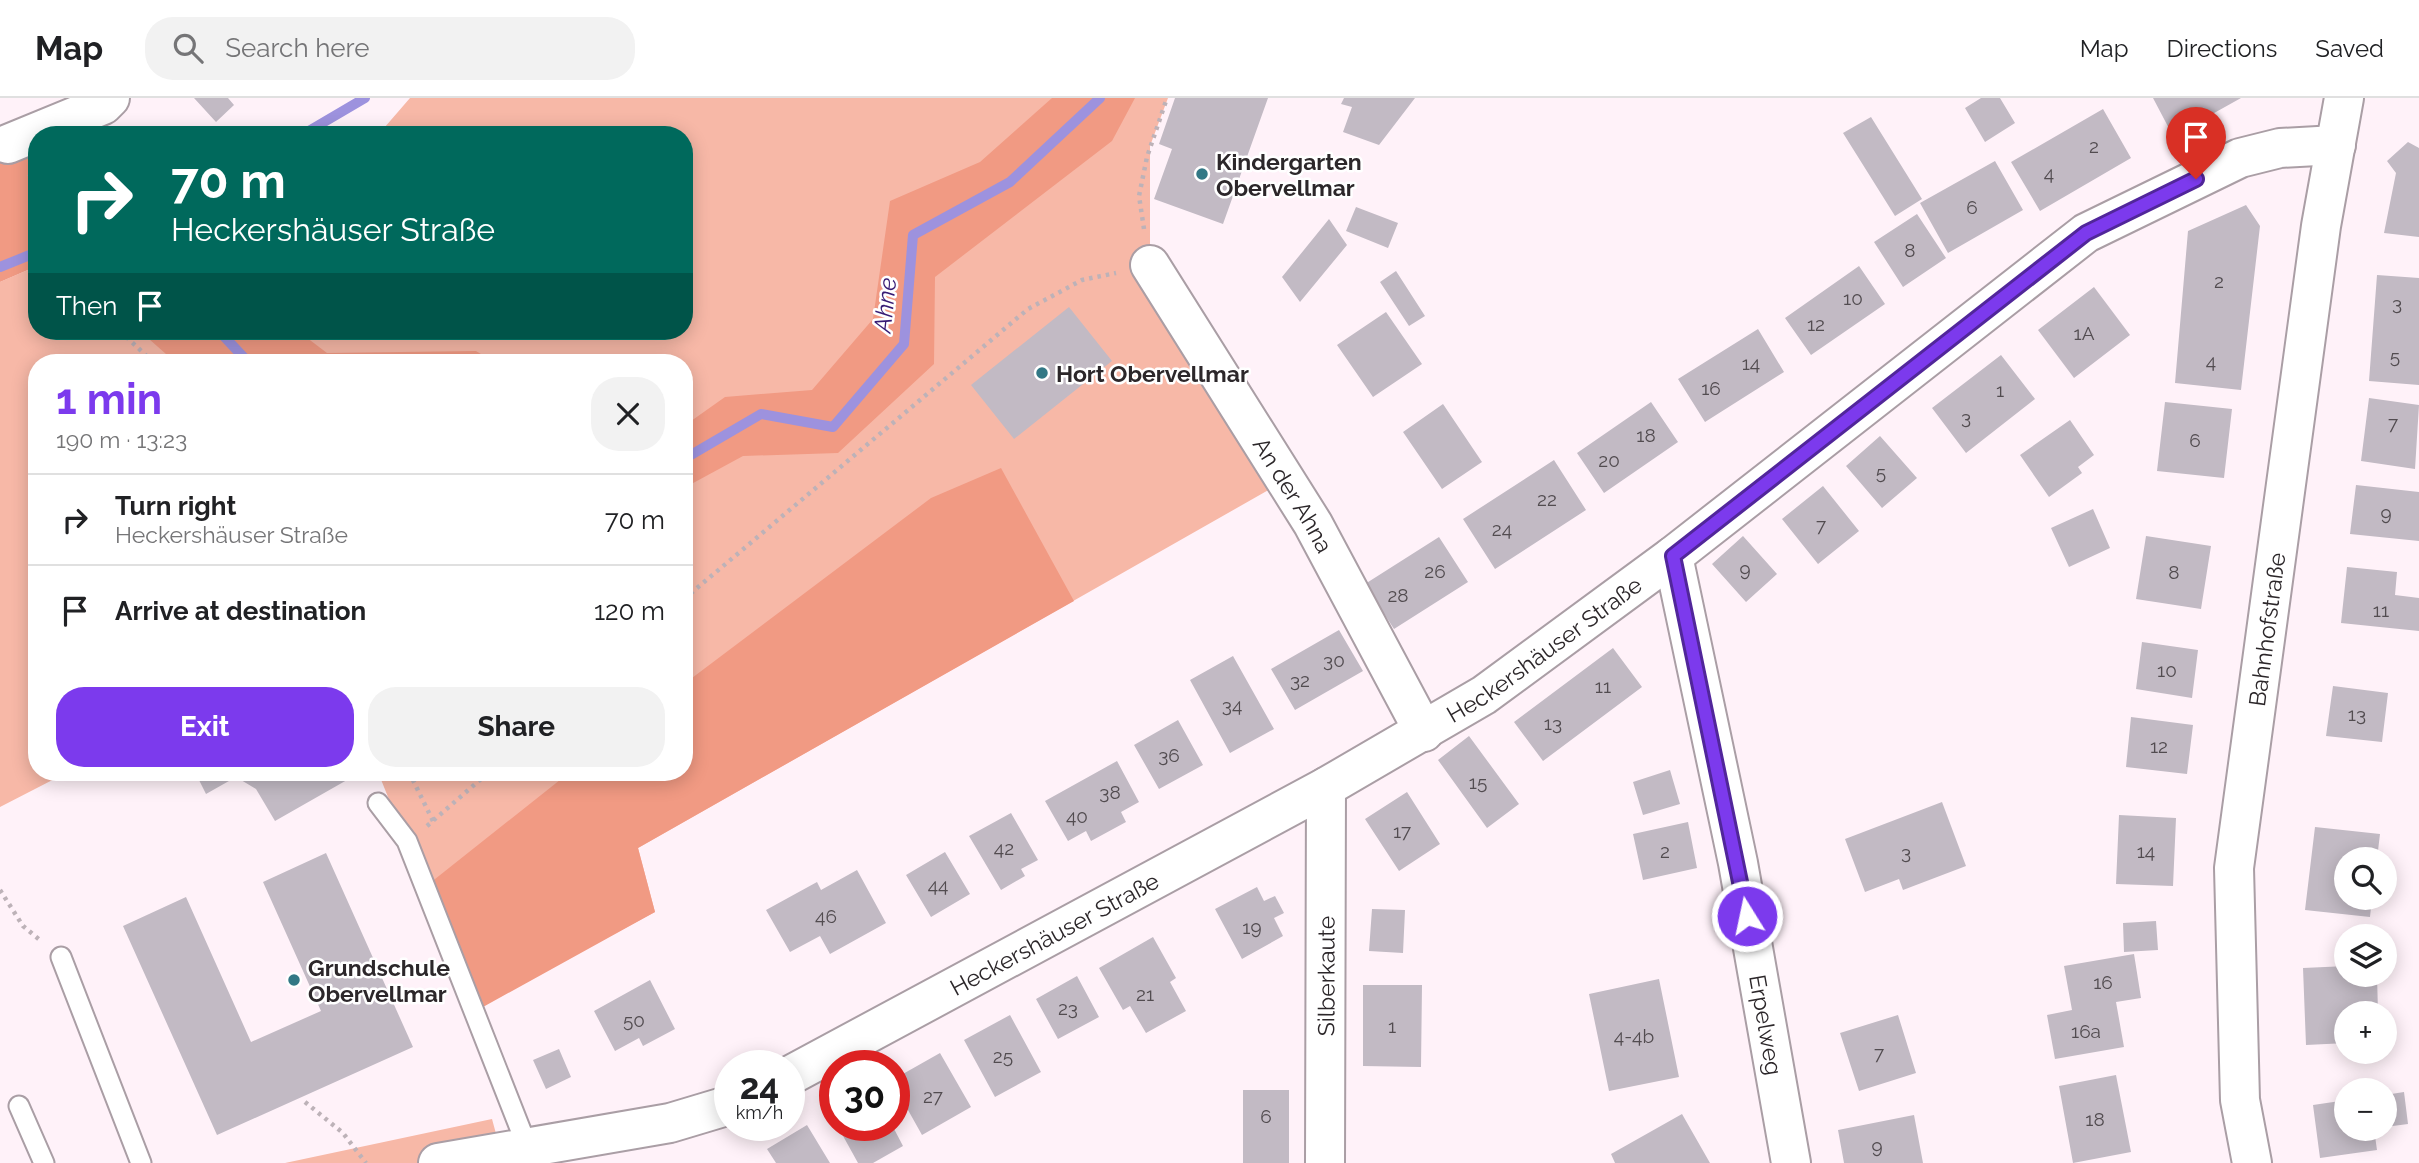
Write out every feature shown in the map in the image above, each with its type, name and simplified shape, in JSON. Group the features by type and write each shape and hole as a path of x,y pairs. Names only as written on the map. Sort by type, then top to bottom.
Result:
{"street":[{"path":"52,126 103,105 110,98"},
{"name":"Bahnhofstraße","path":"2252,1163 2239,1100 2234,868 2321,226 2344,98"},
{"path":"8,144 28,136"},
{"name":"Heckershäuser Straße","path":"805,1067 1326,787 1484,695 1673,556 2086,233 2240,158 2280,148 2336,145"},
{"name":"An der Ahna","path":"1150,265 1313,524 1424,732"},
{"name":"Erpelweg","path":"1673,556 1738,863 1791,1163"},
{"name":"Silberkaute","path":"1325,1163 1326,787"},
{"path":"438,1163 527,1155 670,1123 714,1110"}],"lane":[{"path":"378,803 407,841 527,1155"},
{"path":"61,957 141,1163"},
{"path":"19,1106 44,1163"}],"path":[{"path":"693,591 1028,309 1082,280 1150,265 1139,196 1147,157 1167,98"},
{"path":"130,340 144,354"},
{"path":"413,781 433,821 479,781"},
{"path":"0,890 23,926 61,957"},
{"path":"305,1102 342,1133 366,1163"}],"shaded area":[{"path":"410,98 1168,98 1150,146 1150,265 1302,471 638,848 655,912 513,988 474,1012 382,781 693,781 693,354 28,354 28,781 51,781 0,807 0,282 28,270 28,340 693,340 693,126 386,126"},
{"path":"1052,98 1135,98 1112,141 935,277 934,364 838,453 743,456 693,483 693,420 725,397 812,390 873,319 890,201 980,162"},
{"path":"8,144 28,156 28,270 0,282 0,145"},
{"path":"150,340 310,340 327,353 476,351 481,354 166,354"},
{"path":"1001,468 1074,601 638,848 655,912 474,1012 425,887 559,781 693,781 693,677 931,498"},
{"path":"492,1119 504,1163 285,1163"}],"building":[{"path":"194,98 228,98 234,105 216,122"},
{"name":"Kindergarten Obervellmar","path":"1175,98 1268,98 1223,224 1154,199 1172,149 1159,144"},
{"name":"Kindergarten Obervellmar","path":"1344,98 1415,98 1379,145 1343,132 1352,107 1341,104"},
{"path":"1981,98 2000,98 2015,123 1985,142 1965,108"},
{"path":"2153,98 2241,98 2173,136"},
{"path":"2103,109 2131,158 2040,211 2011,162"},
{"path":"1871,117 1922,199 1895,216 1843,133"},
{"path":"2408,142 2419,148 2419,237 2384,233 2396,173 2387,161"},
{"path":"1995,161 2023,210 1948,253 1920,203"},
{"path":"2246,205 2260,226 2241,390 2175,383 2188,231"},
{"path":"1356,207 1398,223 1388,248 1346,231"},
{"path":"1917,214 1946,258 1903,287 1874,242"},
{"path":"1329,219 1347,245 1300,302 1282,277"},
{"path":"1859,266 1885,304 1811,355 1785,318"},
{"path":"1396,271 1425,316 1409,326 1380,282"},
{"path":"2377,275 2419,278 2419,385 2369,381"},
{"path":"2094,287 2130,335 2074,378 2038,330"},
{"name":"Hort Obervellmar","path":"1069,307 1112,361 1014,439 971,385"},
{"path":"1386,312 1422,364 1373,397 1337,345"},
{"path":"1758,329 1784,372 1705,422 1678,379"},
{"path":"2001,355 2035,399 1966,453 1932,408"},
{"path":"2369,398 2419,405 2415,469 2361,461"},
{"path":"1651,402 1678,442 1604,493 1577,453"},
{"path":"2165,402 2232,409 2224,478 2157,471"},
{"path":"1443,404 1482,462 1442,489 1403,432"},
{"path":"2070,420 2094,455 2078,467 2082,473 2049,497 2020,455"},
{"path":"1880,436 1917,478 1882,508 1846,466"},
{"path":"1554,460 1586,510 1495,569 1463,519"},
{"path":"2356,485 2419,492 2419,541 2350,534"},
{"path":"1823,486 1859,531 1818,564 1782,519"},
{"path":"2093,509 2110,548 2069,567 2051,528"},
{"path":"1743,536 1777,574 1746,602 1712,564"},
{"path":"2146,536 2211,546 2201,609 2136,599"},
{"path":"1439,537 1468,582 1394,629 1365,584"},
{"path":"2347,567 2397,572 2395,595 2419,598 2419,631 2341,623"},
{"path":"1339,630 1363,671 1295,710 1271,669"},
{"path":"2142,642 2198,650 2192,698 2136,689"},
{"path":"1613,648 1642,687 1543,761 1514,722"},
{"path":"1233,656 1274,729 1230,753 1190,680"},
{"path":"2333,686 2388,693 2382,742 2326,736"},
{"path":"2131,717 2193,725 2187,774 2126,767"},
{"path":"1178,720 1203,765 1159,789 1134,745"},
{"path":"1469,736 1519,804 1487,828 1438,760"},
{"path":"1117,761 1139,802 1121,812 1126,822 1091,841 1086,831 1068,841 1045,801"},
{"path":"1670,770 1680,804 1643,815 1633,782"},
{"path":"200,781 229,781 206,794"},
{"path":"243,781 345,781 275,821 256,789"},
{"path":"1407,792 1440,844 1399,871 1365,819"},
{"path":"1942,802 1966,866 1903,890 1899,879 1865,892 1845,839"},
{"path":"1011,813 1038,860 1021,869 1025,876 1001,890 969,836"},
{"path":"2119,815 2176,818 2173,886 2116,884"},
{"path":"1688,822 1697,868 1643,880 1633,834"},
{"path":"2315,827 2380,834 2378,847 2334,847 2334,910 2371,910 2370,917 2305,910"},
{"path":"945,852 970,894 931,917 906,875"},
{"path":"326,853 413,1047 217,1135 123,926 186,897 251,1042 321,1011 263,882"},
{"path":"857,870 886,923 830,954 820,936 790,952 766,910 817,882 821,890"},
{"path":"1257,887 1264,901 1275,896 1284,913 1274,918 1283,936 1242,959 1215,909"},
{"path":"1372,909 1405,910 1403,953 1369,951"},
{"path":"2156,921 2158,950 2124,952 2123,923"},
{"path":"1153,937 1176,978 1170,982 1186,1011 1146,1033 1130,1006 1123,1010 1099,968"},
{"path":"2134,954 2141,998 2116,1002 2124,1047 2055,1059 2047,1015 2072,1010 2064,966"},
{"path":"2334,967 2334,987 2377,987 2378,1001 2334,1001 2334,1044 2306,1045 2303,968"},
{"path":"1077,976 1099,1017 1058,1039 1036,999"},
{"path":"1659,979 1679,1077 1609,1091 1589,994"},
{"path":"650,980 675,1029 643,1046 639,1038 615,1051 594,1011"},
{"path":"1363,985 1422,985 1421,1067 1363,1066"},
{"path":"1010,1015 1041,1072 995,1097 964,1040"},
{"path":"1898,1015 1916,1073 1859,1091 1840,1033"},
{"path":"559,1049 571,1077 546,1089 533,1060"},
{"path":"940,1053 971,1107 922,1135 910,1114 910,1070"},
{"path":"2116,1075 2131,1152 2073,1163 2059,1086"},
{"path":"1243,1090 1289,1090 1289,1163 1243,1163"},
{"path":"2404,1092 2408,1124 2397,1125 2397,1093"},
{"path":"2334,1102 2334,1141 2376,1141 2377,1150 2320,1158 2313,1105"},
{"path":"1682,1114 1710,1163 1615,1163 1611,1154"},
{"path":"1914,1115 1923,1163 1844,1163 1838,1130"},
{"path":"807,1125 830,1163 776,1163 767,1149 780,1141 805,1141"},
{"path":"846,1141 900,1141 903,1146 873,1163 858,1163"}],"waterway":[{"path":"317,126 365,98"},
{"name":"Ahne","path":"693,454 761,414 833,427 904,344 913,235 1010,182 1100,98"},
{"name":"Ahne","path":"0,267 28,256"},
{"name":"Ahne","path":"227,340 241,354"}],"place":[{"name":"Kindergarten Obervellmar","path":"1202,174"},
{"name":"Hort Obervellmar","path":"1042,373"},
{"name":"Grundschule Obervellmar","path":"294,980"}],"route":[{"path":"1747,916 1673,556 2086,233 2196,179"}]}
